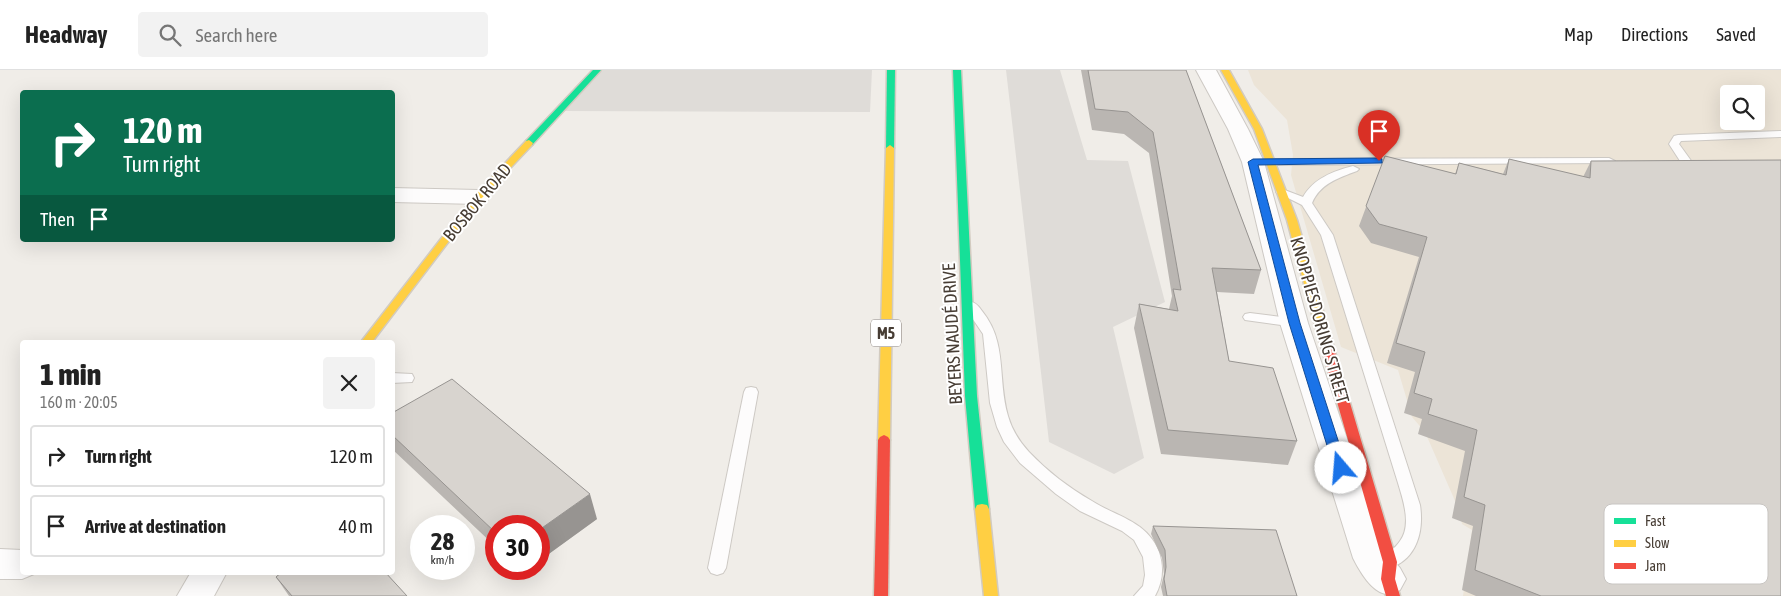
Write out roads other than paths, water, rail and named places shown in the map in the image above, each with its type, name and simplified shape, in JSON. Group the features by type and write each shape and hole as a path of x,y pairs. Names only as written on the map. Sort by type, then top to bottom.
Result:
{"main road":[{"name":"BOSBOK ROAD","path":"368,340 478,197 597,70"},
{"name":"M5","path":"881,596 891,70"},
{"name":"BEYERS NAUDÉ DRIVE","path":"957,70 971,396 991,596"},
{"name":"KNOPPIESDORING STREET","path":"1225,70 1258,129 1263,166 1282,192 1292,220 1308,324"}],"street":[{"name":"KNOPPIESDORING STREET","path":"1206,70 1238,129 1263,166 1273,236 1308,324 1370,558 1390,579"},
{"path":"395,195 478,197"},
{"path":"0,564 20,564"},
{"path":"195,596 208,575"}],"lane":[{"path":"1701,162 1681,162 1674,144 1678,138 1781,134"},
{"path":"1263,166 1395,160 1438,162 1622,161"},
{"path":"1263,166 1402,169 1438,162"},
{"path":"1306,203 1308,196 1320,184 1333,176 1353,169"},
{"path":"1282,192 1306,203 1327,235 1414,510 1414,530 1411,542 1390,579"},
{"path":"967,301 985,323 990,333 996,393 1002,427 1010,441 1025,458 1055,485 1086,506 1141,536 1151,553 1153,578 1152,587 1143,596"},
{"path":"1250,317 1308,324"},
{"path":"717,568 751,392"}]}
